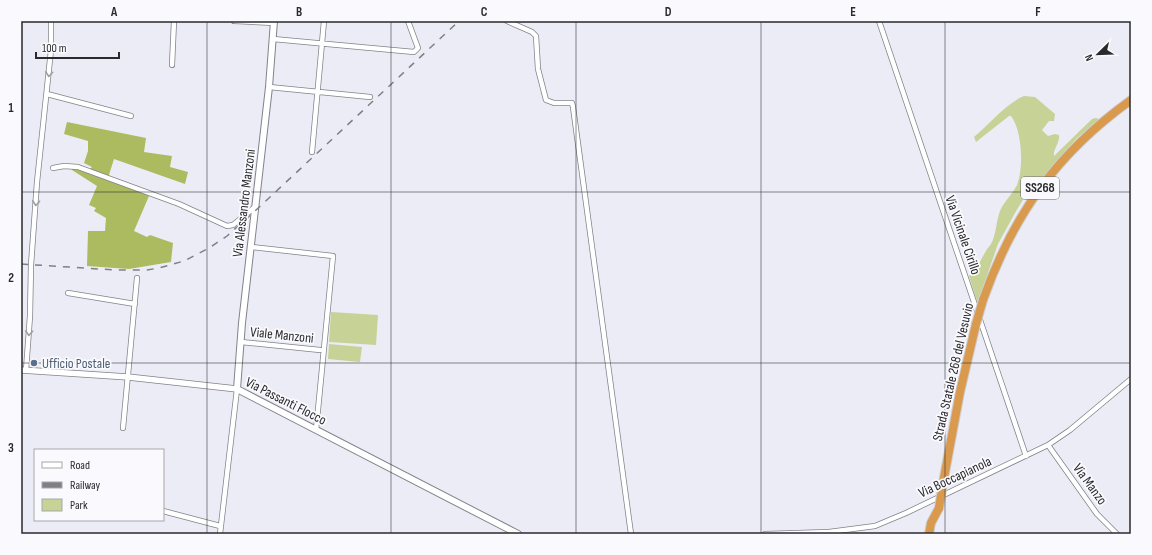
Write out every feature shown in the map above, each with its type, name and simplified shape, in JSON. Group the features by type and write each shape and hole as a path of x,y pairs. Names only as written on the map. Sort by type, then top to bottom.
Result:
{"highway":[{"name":"Strada Statale 268 del Vesuvio","path":"934,534 958,399 976,324 983,300 1004,246 1030,202 1046,179 1080,141 1114,112 1131,100"},
{"path":"929,534 931,523 938,508"}],"main road":[{"name":"Via Alessandro Manzoni","path":"236,388 269,86 274,22"},
{"name":"Via Passanti Flocco","path":"236,388 518,534"}],"street":[{"path":"23,370 29,340 31,265 51,50 51,21"},
{"path":"172,65 174,21"},
{"path":"234,21 274,22"},
{"path":"312,152 324,21"},
{"path":"273,39 414,52 418,48 408,21"},
{"path":"507,21 532,32 536,36 538,69 546,100 554,103 572,104 573,107 631,534"},
{"name":"Via Vicinale Cirillo","path":"879,21 1026,456"},
{"path":"269,86 370,97"},
{"path":"47,94 131,116"},
{"path":"53,168 78,166 179,204 227,226 233,225 256,206"},
{"path":"251,247 332,256 316,430"},
{"path":"123,428 137,278"},
{"path":"68,293 135,304"},
{"name":"Viale Manzoni","path":"241,342 320,350"},
{"name":"Via Passanti Flocco","path":"23,370 128,377 236,388"},
{"name":"Via Boccapianola","path":"765,534 829,532 875,526 906,513 1048,445 1070,430 1131,379"},
{"path":"220,534 236,388"},
{"name":"Via Manzo","path":"1048,445 1097,514 1117,534"},
{"path":"164,511 220,526"}],"green space":[{"path":"1024,96 1035,97 1055,114 1054,121 1049,121 1042,130 1048,136 1055,134 1059,135 1054,156 1092,119 1100,119 1077,138 1032,190 1029,190 998,244 977,301 969,276 977,267 986,250 991,245 1000,210 1017,185 1021,169 1021,149 1018,130 1011,116 976,142 974,137 1011,103"},
{"path":"67,122 146,138 144,152 172,156 170,167 188,172 185,184 114,159 108,178 149,196 134,231 147,237 150,235 173,243 171,262 129,269 87,266 88,231 105,231 106,218 94,211 96,208 89,205 97,186 72,170 74,166 88,171 92,167 84,163 88,151 88,141 64,134"},
{"path":"331,312 378,315 376,345 329,342"},
{"path":"329,344 362,347 360,362 328,359"}],"railway":[{"path":"21,264 115,270 147,270 184,261 209,248 227,236 255,211 459,21"}],"place":[{"name":"Ufficio Postale","path":"34,363"}]}
